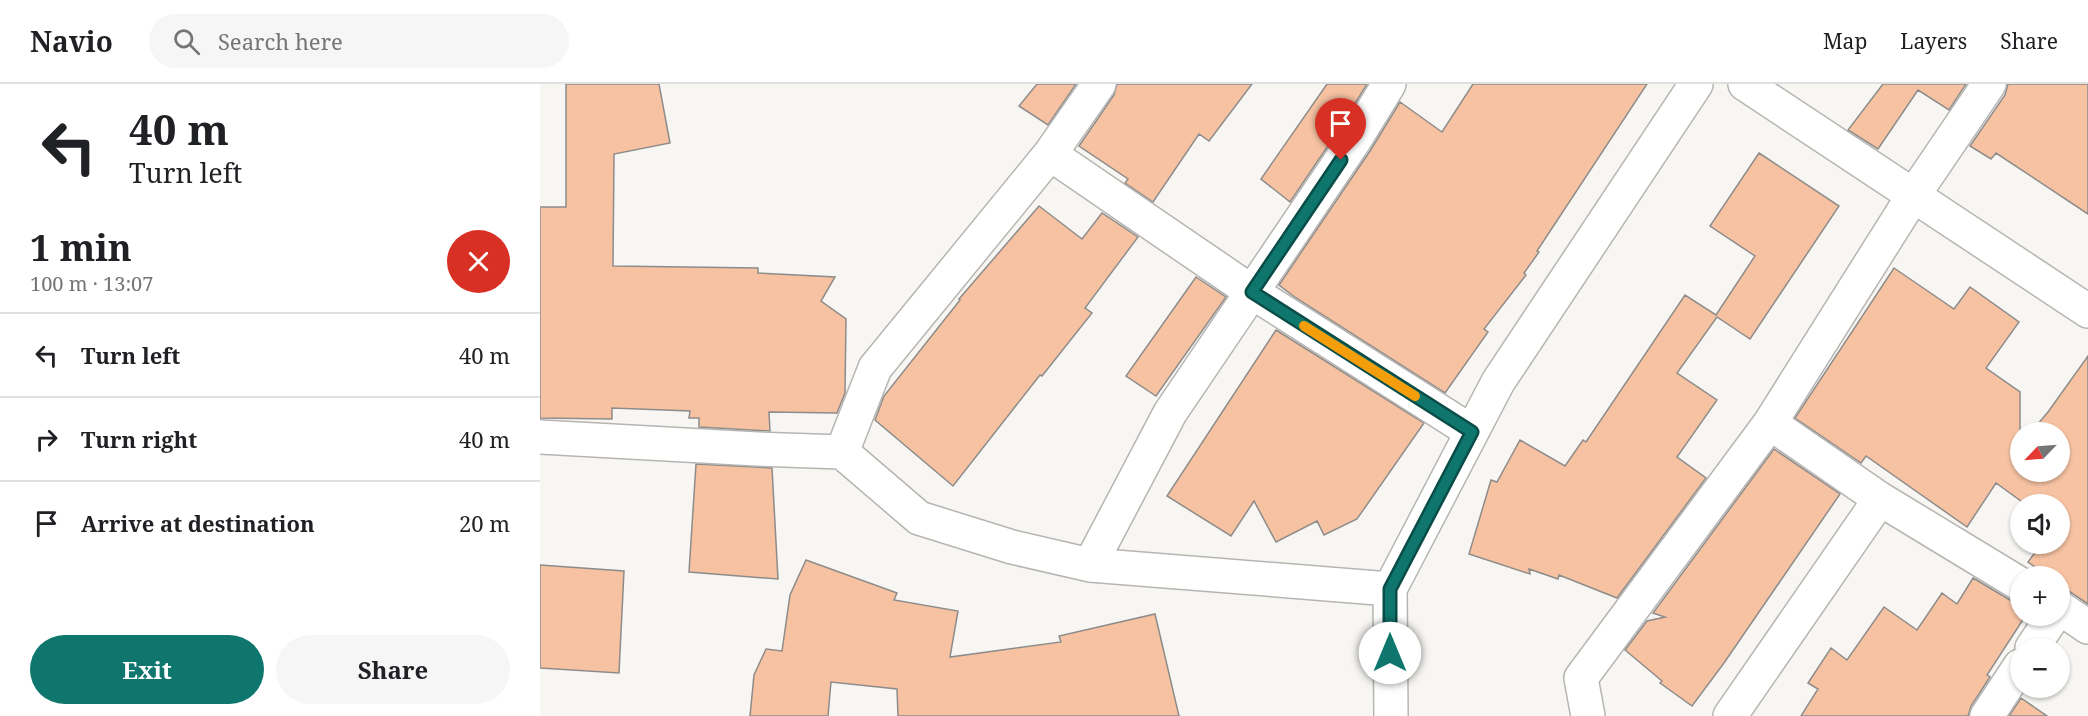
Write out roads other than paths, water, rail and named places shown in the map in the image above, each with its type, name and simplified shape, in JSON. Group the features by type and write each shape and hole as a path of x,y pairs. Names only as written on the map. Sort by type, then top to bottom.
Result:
{"street":[{"path":"842,452 875,368 1050,154 1099,84"},
{"path":"1090,565 1170,413 1354,141 1389,84"},
{"path":"1391,716 1390,589 1497,382 1696,84"},
{"path":"1745,84 2088,311"},
{"path":"1588,716 1581,678 1770,423 1913,196 1989,84"},
{"path":"1050,154 1252,292 1472,432"},
{"path":"1770,423 1880,499 2010,578"},
{"path":"540,437 842,452 919,518 1012,547 1090,565 1390,589"},
{"path":"1730,716 1880,499"},
{"path":"2070,615 2088,627"},
{"path":"1987,716 2010,681"}]}
